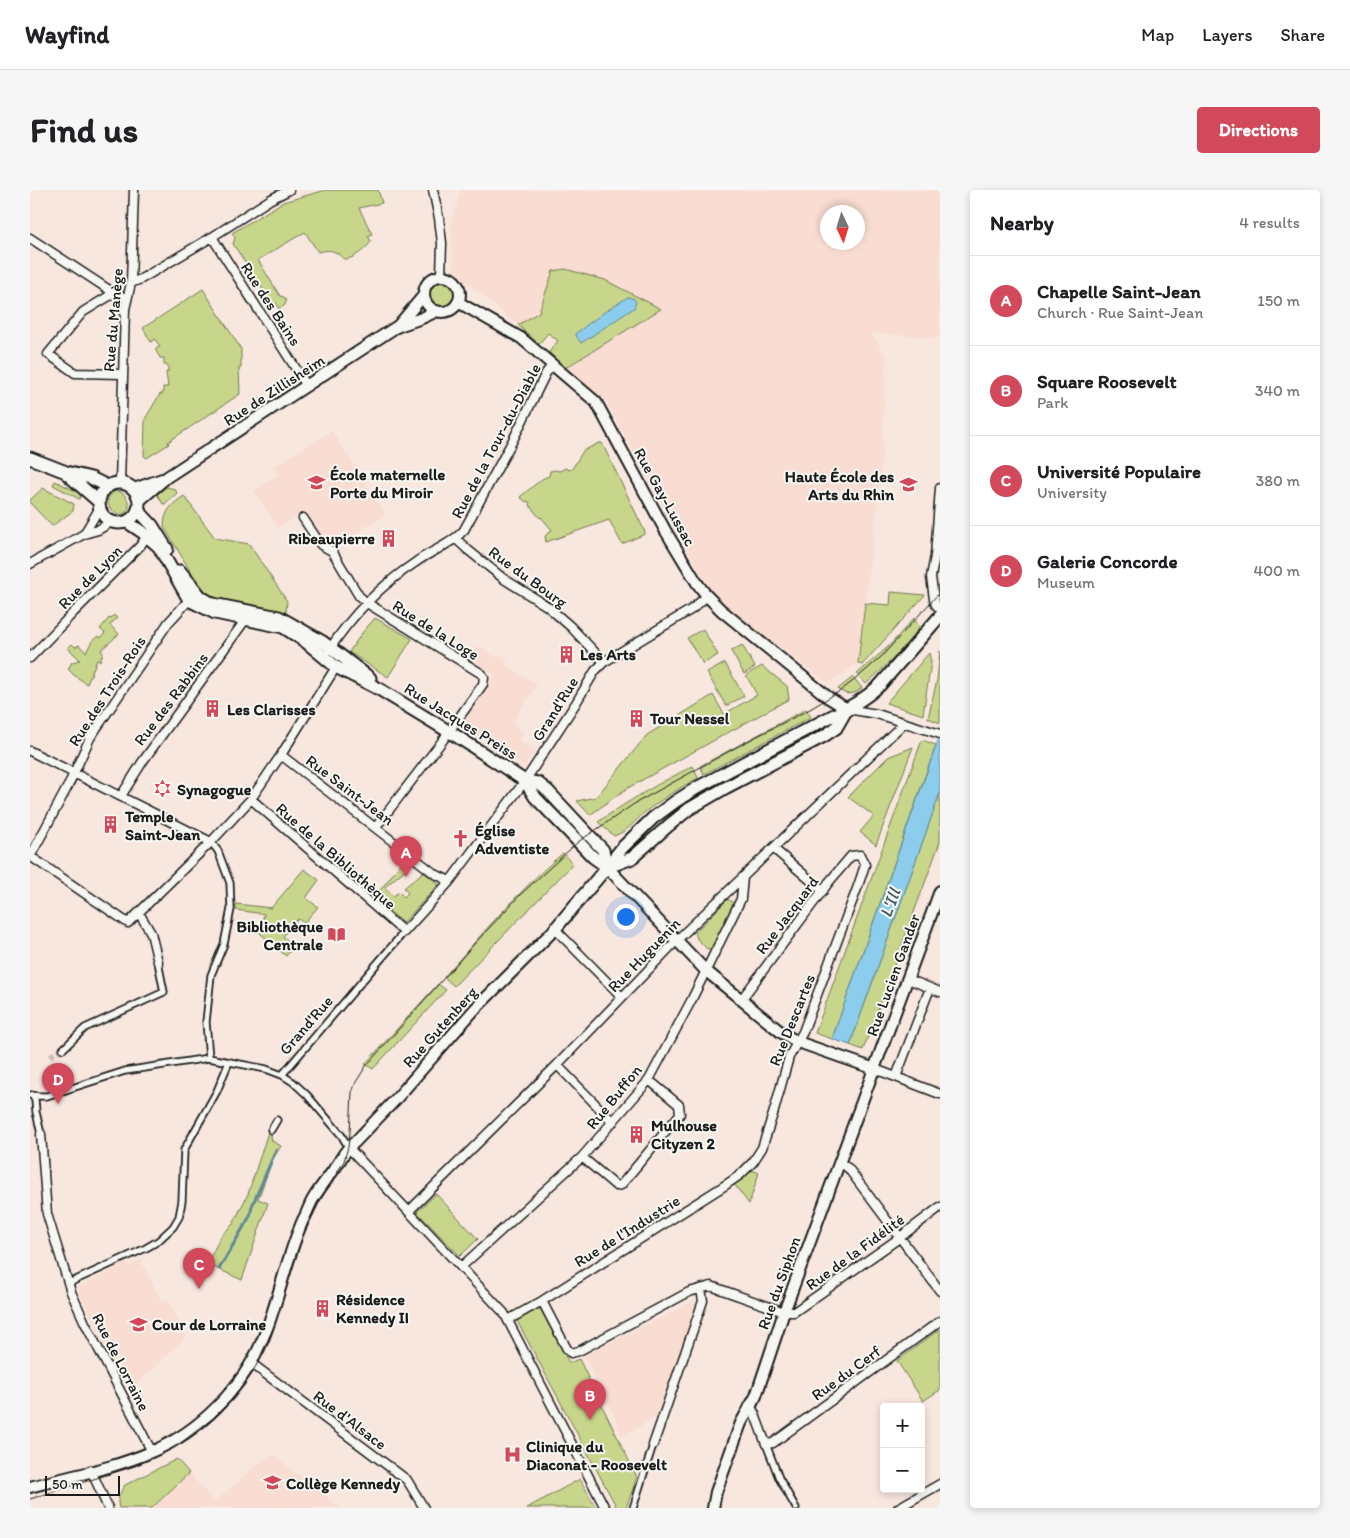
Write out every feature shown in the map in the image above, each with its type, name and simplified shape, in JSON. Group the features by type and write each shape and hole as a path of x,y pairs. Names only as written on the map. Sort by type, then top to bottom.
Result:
{"main road":[{"path":"30,458 66,472 91,478 107,486"},
{"path":"66,472 99,505"},
{"path":"120,483 134,489 139,505 134,517 127,522 119,524 111,522 102,515 99,505 100,495 107,486 120,483"},
{"name":"Rue Jacques Preiss","path":"139,505 183,575 201,597 213,604 279,617 323,642 336,667 379,689 525,781 538,783 548,791 603,850 608,867"},
{"path":"127,522 159,547 189,600"},
{"name":"Rue Jacques Preiss","path":"189,600 215,613 282,627 306,642 353,666 369,677 379,689"},
{"name":"Rue Jacques Preiss","path":"246,619 249,615 267,618 279,617"},
{"path":"554,929 608,867 632,858 690,809 836,728 847,709 880,685 940,616"},
{"path":"336,667 339,663 344,662 353,666"}],"street":[{"name":"Rue du Manège","path":"120,483 125,309 131,283 134,190"},
{"path":"131,283 212,237 267,201 289,190"},
{"path":"433,190 442,243 441,276"},
{"name":"Rue des Bains","path":"212,237 307,386"},
{"path":"30,238 114,293 127,299"},
{"path":"441,276 453,279 457,284 460,296 455,307 443,312 437,312 428,305 424,295 428,282 441,276"},
{"path":"114,293 83,312 48,354 75,374 122,374"},
{"name":"Rue de Zillisheim","path":"396,328 424,295"},
{"name":"Rue Gay-Lussac","path":"458,302 521,338 596,402 665,530 707,596 721,610 834,701 847,709"},
{"name":"Rue de Zillisheim","path":"139,505 167,477 396,328 437,312"},
{"name":"Rue de la Tour-du-Diable","path":"328,653 348,623 367,603 401,573 460,534 468,523 513,440 546,373 553,364"},
{"name":"Rue de Zillisheim","path":"134,489 167,477"},
{"path":"940,488 937,559 931,577 934,599 940,609"},
{"path":"84,534 99,505"},
{"path":"303,518 321,545 332,551 359,596 367,603"},
{"path":"30,564 84,534 98,530 111,522"},
{"name":"Rue de Lyon","path":"30,658 140,546 147,536"},
{"name":"Rue du Bourg","path":"455,538 504,579 547,606 571,627 604,662"},
{"name":"Grand'Rue","path":"282,1075 450,881 525,781 595,671 604,662 692,609 707,596"},
{"name":"Rue des Trois-Rois","path":"30,857 68,786 92,733 168,623 189,600"},
{"name":"Rue de la Loge","path":"367,603 482,674 484,678 483,684 449,732"},
{"name":"Rue des Rabbins","path":"121,796 143,760 246,619"},
{"path":"30,857 128,923 211,842 251,799 336,667"},
{"path":"847,709 877,714 940,734"},
{"name":"Rue Huguenin","path":"409,1211 557,1064 677,940 904,723"},
{"path":"376,826 449,732"},
{"path":"30,751 211,842 218,851 230,883 231,909 224,944 211,975 206,1022 209,1058"},
{"name":"Rue Saint-Jean","path":"281,755 376,826 435,874 450,881"},
{"name":"Rue de la Bibliothèque","path":"251,799 404,932"},
{"path":"774,848 823,891"},
{"name":"Rue Jacquard","path":"741,1000 851,856 860,855"},
{"name":"Rue Descartes","path":"727,1184 740,1175 753,1162 762,1148 789,1057 803,1032 858,886 864,864 860,855"},
{"path":"608,867 705,970 782,1034 798,1042 940,1094"},
{"name":"Rue Buffon","path":"461,1267 582,1157 649,1080 691,1001 741,899 743,877"},
{"name":"Rue Lucien Gander","path":"875,1069 940,892"},
{"path":"63,1048 85,1028 164,992 151,933 139,914"},
{"path":"554,929 622,997"},
{"name":"Rue Gutenberg","path":"30,1486 121,1463 152,1452 171,1442 208,1415 228,1395 245,1374 270,1322 296,1236 313,1198 348,1146 355,1142 474,1010 554,929"},
{"path":"908,979 940,992"},
{"path":"896,1077 930,988"},
{"path":"31,1095 47,1096 125,1071 209,1058 266,1068 293,1082 307,1095 342,1136 348,1146 504,1313 605,1508"},
{"path":"69,1283 146,1248 158,1241 173,1227 179,1217 182,1201 184,1150 217,1091 229,1062"},
{"path":"557,1064 613,1122"},
{"name":"Rue du Siphon","path":"713,1508 719,1483 741,1423 749,1405 756,1396 784,1312 875,1069"},
{"path":"582,1157 616,1186 621,1184 680,1114 679,1105 649,1080"},
{"path":"31,1095 35,1100 41,1134"},
{"path":"271,1130 277,1120"},
{"name":"Rue de Lorraine","path":"41,1134 47,1214 71,1292 85,1323 152,1452"},
{"path":"839,1162 848,1168 940,1291"},
{"name":"Rue de l'Industrie","path":"508,1320 542,1301 727,1184"},
{"name":"Rue de la Fidélité","path":"784,1312 794,1312 940,1207"},
{"path":"542,1301 567,1349 571,1353 579,1351 689,1292 711,1286 784,1312"},
{"path":"634,1508 653,1445 703,1301 701,1289"},
{"name":"Rue du Cerf","path":"766,1444 773,1443 940,1321"},
{"name":"Rue d'Alsace","path":"251,1363 407,1480 424,1508"},
{"path":"749,1405 754,1412 779,1478 796,1508"},
{"path":"91,1470 108,1508"},
{"path":"898,1508 940,1484"}],"shaded area":[{"path":"461,190 940,190 940,338 871,333 886,356 881,473 858,663 829,683 718,604 605,400 565,368 660,309 553,272 539,312 518,325 454,272 451,225"},
{"name":"École maternelle Porte du Miroir","path":"332,431 385,514 338,545 327,545 304,511 278,528 254,491 278,475 273,467"},
{"path":"477,645 497,658 499,654 508,659 505,664 537,685 513,721 514,726 524,732 519,740 535,751 524,767 461,726 495,675 469,658"},
{"name":"Cour de Lorraine","path":"140,1259 162,1302 167,1299 186,1337 129,1391 77,1288 126,1263 130,1265"},
{"path":"694,1301 697,1306 657,1415 623,1437 615,1422 617,1421 584,1356"},
{"name":"Collège Kennedy","path":"273,1455 341,1508 152,1508 189,1473 215,1502 265,1458"}],"green space":[{"path":"326,190 378,190 382,203 359,208 372,234 368,236 371,241 359,253 351,258 344,259 335,252 326,250 318,252 305,232 258,260 280,296 284,297 286,301 285,305 279,309 276,303 273,305 233,244 235,238 232,233 283,202"},
{"path":"565,269 605,280 661,309 565,368 549,352 558,341 548,333 539,344 518,325 539,312 553,271"},
{"path":"442,282 450,286 454,294 450,302 442,306 434,302 430,294 434,286"},
{"path":"203,289 241,349 241,368 239,368 240,394 147,458 144,456 145,419 160,394 163,394 163,387 168,387 166,372 168,372 168,365 164,365 164,358 160,358 155,349 160,347 155,339 151,342 143,328"},
{"path":"602,443 645,534 622,544 609,520 546,542 545,536 552,530 529,505 528,501 526,502 520,497 542,479 549,476 550,471 559,471 566,468 568,470 572,469 583,451"},
{"path":"55,481 82,494 79,499 53,485"},
{"path":"167,487 175,489 177,493 163,504 157,494"},
{"path":"43,488 74,504 73,511 52,526 30,503 30,500"},
{"path":"117,491 126,497 128,502 129,508 124,514 114,512 108,505 109,497"},
{"path":"184,496 215,538 249,544 287,601 286,612 216,598 206,592 191,572 164,527 167,512"},
{"path":"891,592 925,595 862,665 858,663 865,603 890,605"},
{"path":"114,615 117,618 110,625 119,634 101,650 103,653 100,661 97,660 87,684 68,669 72,662 80,660 68,648 72,644 75,647 79,645 86,652 92,641 98,636 101,638 105,633 100,629"},
{"path":"375,618 412,639 388,677 349,652"},
{"path":"914,618 919,627 915,634 895,657 866,684 857,674 890,645"},
{"path":"703,629 718,655 703,664 687,638"},
{"path":"742,645 755,667 744,674 731,651"},
{"path":"940,651 940,723 928,718 937,680"},
{"path":"929,653 931,662 923,715 886,703"},
{"path":"725,663 744,696 726,706 707,673"},
{"path":"762,666 787,686 789,699 626,789 590,815 577,801 596,797 647,735 713,695 724,714 757,695 746,675"},
{"path":"853,677 862,688 850,694 838,689"},
{"path":"806,709 811,717 704,774 700,766"},
{"path":"922,740 936,745 832,1039 815,1033"},
{"path":"913,747 876,845 860,832 874,816 848,797 888,757"},
{"path":"693,766 698,778 645,812 623,832 614,836 598,822 644,792"},
{"path":"940,793 940,842 863,1050 850,1045"},
{"path":"563,853 573,864 454,986 444,977 516,897"},
{"path":"406,857 413,863 385,887 393,896 399,892 404,897 408,893 404,888 423,872 439,884 403,923 374,898"},
{"path":"304,869 319,880 306,898 318,907 304,923 298,919 283,936 294,946 286,956 260,933 264,914 236,910 236,904 271,908"},
{"path":"728,899 735,904 712,948 707,949 697,939 695,932"},
{"path":"438,984 446,990 373,1069 365,1064"},
{"path":"269,1129 273,1132 271,1136 272,1141 281,1146 273,1159 258,1199 268,1203 242,1280 207,1264 221,1236 233,1224 248,1194"},
{"path":"752,1170 759,1173 749,1204 734,1184"},
{"path":"436,1194 478,1239 460,1256 417,1212"},
{"path":"540,1308 569,1363 579,1359 637,1477 626,1508 617,1508 517,1321"},
{"path":"940,1329 940,1390 923,1401 897,1361"},
{"path":"177,1459 189,1473 152,1508 119,1508 119,1496 125,1485"},
{"path":"580,1479 596,1508 527,1508"}],"water":[{"path":"628,297 636,302 634,308 581,343 575,334"},
{"name":"L'Ill","path":"940,735 940,793 850,1045 832,1039"}],"waterway":[{"path":"219,1269 250,1216 252,1206 276,1150"}],"tunnel":[{"path":"50,1056 63,1049"}],"tram line":[{"path":"30,1499 135,1466 175,1447 213,1418 232,1399 256,1366 275,1324 303,1236 321,1199 344,1161 350,1132 352,1092 356,1082 366,1066 521,894 578,842 634,804 840,691 881,657 940,592"}],"place":[{"name":"École maternelle Porte du Miroir","path":"316,483"},
{"name":"Haute École des Arts du Rhin","path":"908,485"},
{"name":"Ribeaupierre","path":"389,538"},
{"name":"Les Arts","path":"566,654"},
{"name":"Les Clarisses","path":"213,709"},
{"name":"Tour Nessel","path":"636,718"},
{"name":"Synagogue","path":"163,789"},
{"name":"Temple Saint-Jean","path":"111,825"},
{"name":"Église Adventiste","path":"461,839"},
{"name":"Chapelle Saint-Jean","path":"406,877"},
{"name":"Bibliothèque Centrale","path":"337,935"},
{"name":"Galerie Concorde","path":"58,1104"},
{"name":"Mulhouse Cityzen 2","path":"637,1134"},
{"name":"Université Populaire","path":"199,1289"},
{"name":"Résidence Kennedy II","path":"322,1308"},
{"name":"Cour de Lorraine","path":"138,1324"},
{"name":"Square Roosevelt","path":"590,1420"},
{"name":"Clinique du Diaconat - Roosevelt","path":"512,1455"},
{"name":"Collège Kennedy","path":"272,1483"}]}
